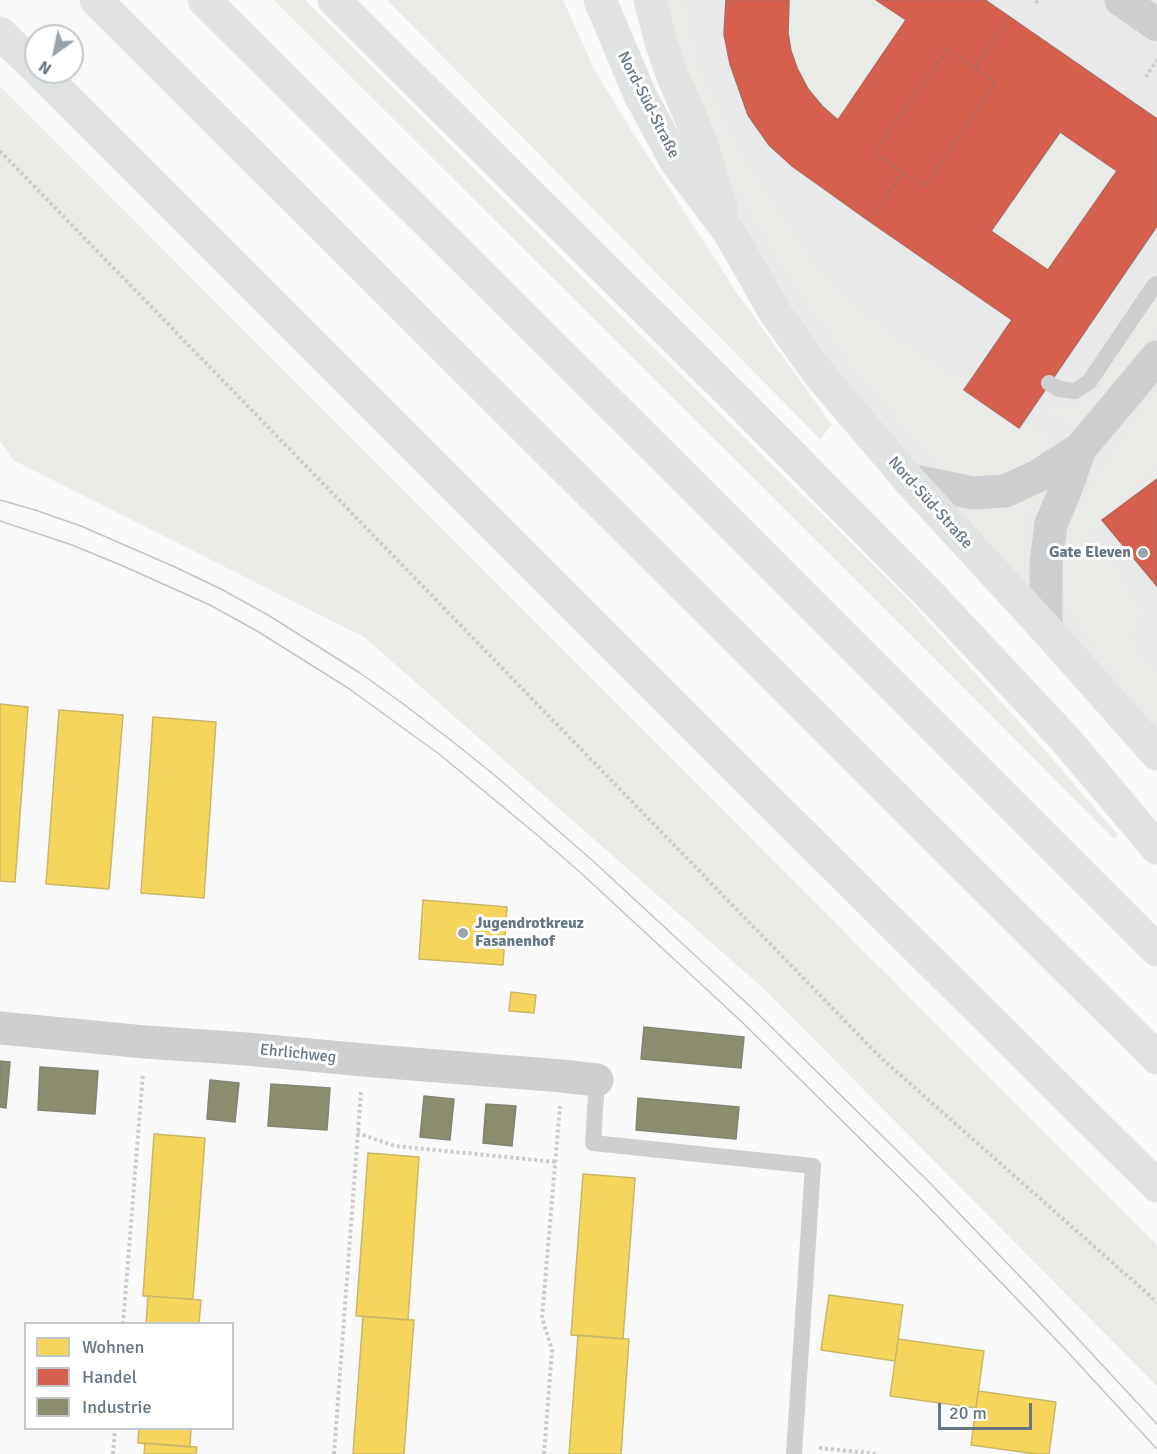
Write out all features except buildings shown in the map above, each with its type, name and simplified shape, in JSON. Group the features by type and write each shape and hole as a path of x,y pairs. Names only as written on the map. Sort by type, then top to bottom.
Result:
{"main road":[{"path":"96,0 1157,1058"},
{"path":"204,0 647,439 1157,950"},
{"path":"334,0 931,596 1065,739 1157,848"},
{"name":"Nord-Süd-Straße","path":"600,0 640,95 675,160 729,232 776,314 819,374 909,480 1157,754"},
{"name":"Nord-Süd-Straße","path":"650,0 661,42 700,139 729,232"},
{"path":"0,33 24,56"},
{"path":"52,84 1157,1186"}],"street":[{"path":"1121,0 1157,25"},
{"path":"909,480 972,493 1005,491 1038,476 1080,449 1157,357"},
{"path":"1046,629 1046,564 1050,524 1080,449"},
{"name":"Ehrlichweg","path":"0,1028 597,1080"}],"lane":[{"path":"1049,383 1059,389 1075,391 1089,382 1157,284"},
{"path":"597,1080 593,1143 813,1166 794,1450"}],"path":[{"path":"1146,77 1157,60"},
{"path":"0,151 880,1057 1157,1302"},
{"path":"123,1322 145,1042"},
{"path":"334,1454 363,1060"},
{"path":"544,1454 552,1350 542,1318 562,1076"},
{"path":"357,1133 395,1146 556,1162"},
{"path":"112,1454 115,1430"},
{"path":"794,1450 879,1454"}],"shaded area":[{"path":"274,0 305,0 907,598 1118,835 1114,839"},
{"path":"387,0 563,0 594,69 633,133 739,296 832,425 820,439"},
{"path":"650,0 1157,0 1157,754 776,314"},
{"path":"663,0 683,0 700,68 740,155 804,250 843,295 882,328 964,384 961,391 1019,432 1026,421 1051,440 1032,466 1010,481 966,480 939,463 907,430 845,357 770,248 723,159 699,109"},
{"path":"789,0 876,0 906,20 838,120 808,89 797,68 788,33"},
{"path":"0,86 1157,1245 1157,1386 763,988 364,637 13,460 0,441"},
{"path":"1060,132 1117,171 1048,270 991,231"},
{"path":"1152,301 1157,301 1157,328 1118,379 1081,420 1073,423 1041,406 1064,410 1076,408 1088,402 1105,379 1107,364"},
{"path":"1157,389 1157,466 1090,529 1143,615 1129,638 1157,675 1157,724 1116,676 1065,604 1057,574 1061,552 1072,521 1092,485"},
{"path":"1054,480 1028,516 1022,557 1025,569 1018,575 964,518 969,512 998,513 1016,508"}],"tram line":[{"path":"0,500 81,526 221,589 268,615 360,673 452,741 593,861 753,1009 929,1182 1157,1424"},
{"path":"0,521 72,545 210,605 257,631 348,688 439,754 582,874 743,1023 918,1196 1157,1449"}],"place":[{"name":"Gate Eleven","path":"1143,553"},
{"name":"Jugendrotkreuz Fasanenhof","path":"463,933"}]}
